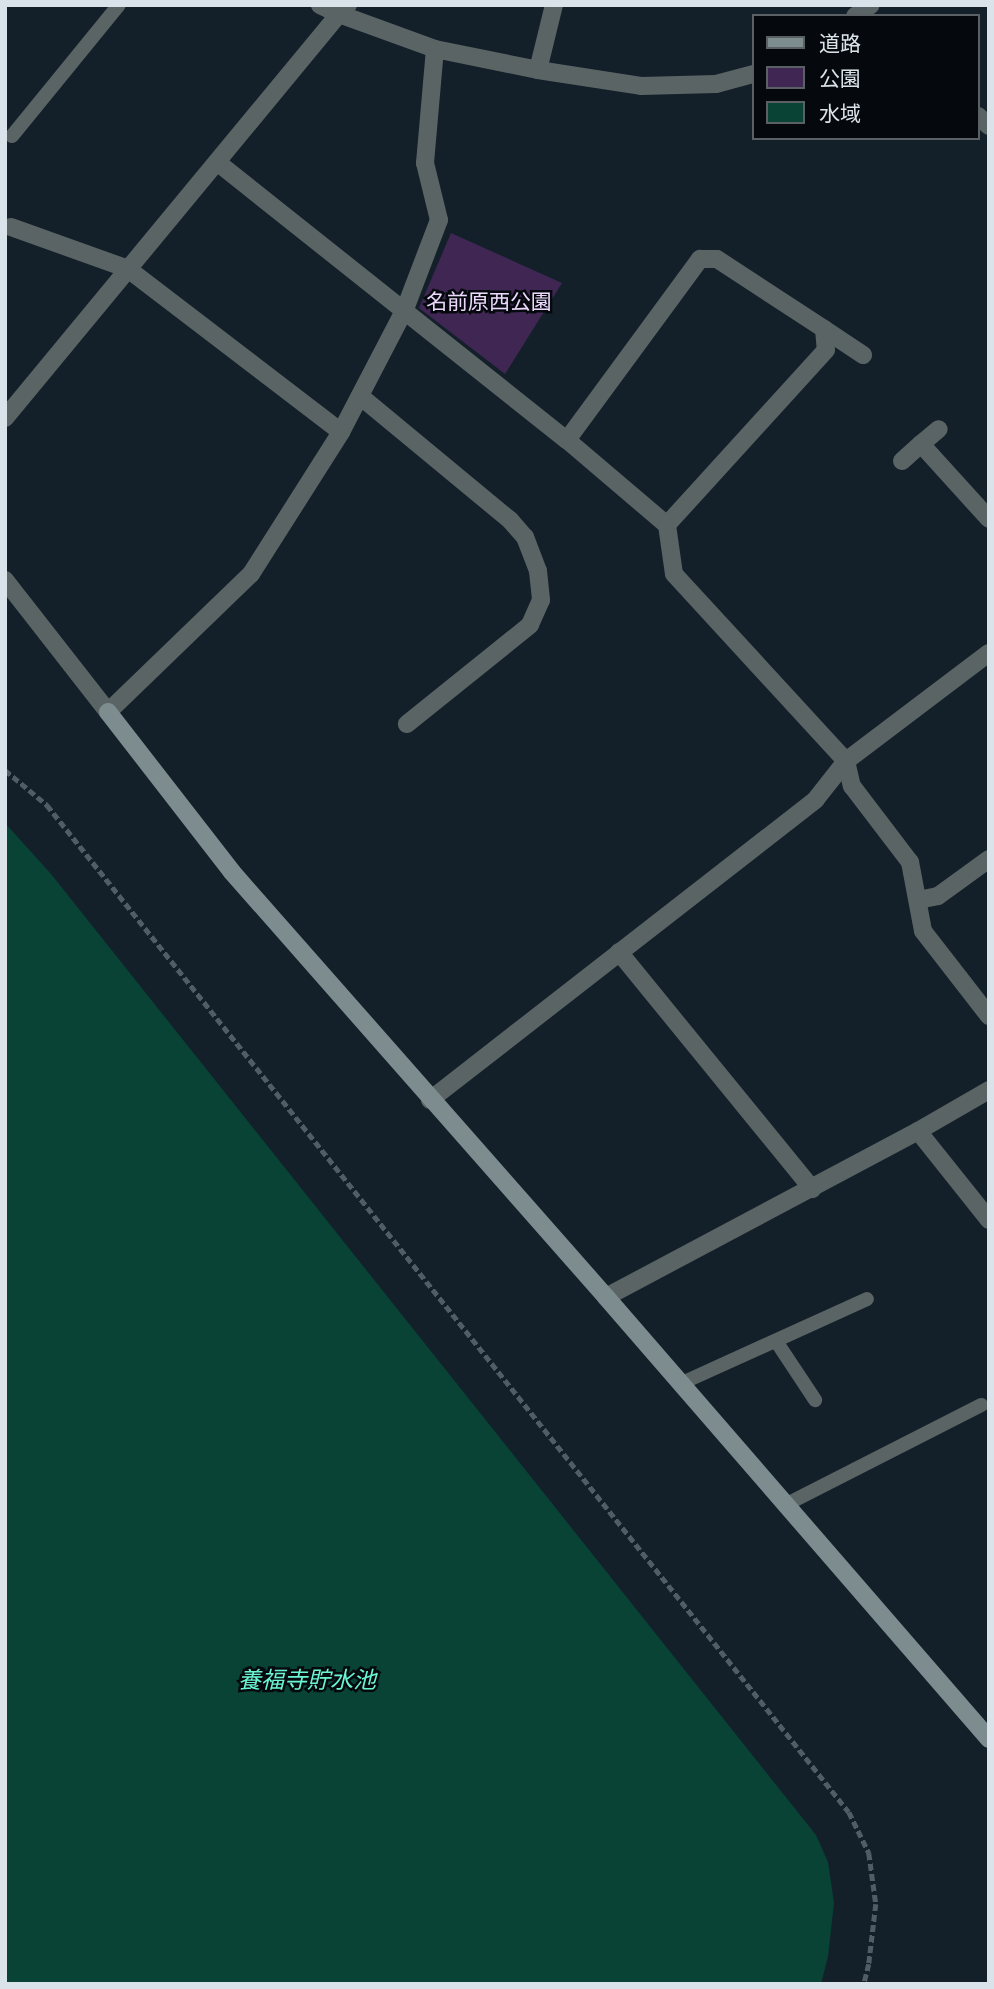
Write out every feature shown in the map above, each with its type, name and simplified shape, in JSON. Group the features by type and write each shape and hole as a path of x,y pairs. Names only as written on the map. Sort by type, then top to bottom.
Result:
{"street":[{"path":"320,5 343,10 435,49 538,70 641,86 716,84 752,75"},
{"path":"538,70 554,5"},
{"path":"5,418 343,10"},
{"path":"108,712 251,574 341,432 405,309 439,220 425,163 435,49"},
{"path":"217,162 568,440 667,525 674,574 846,761 852,786 910,862 923,931 989,1016"},
{"path":"11,227 128,269 341,432"},
{"path":"568,440 700,259 717,260 863,355"},
{"path":"667,525 826,350 824,329"},
{"path":"360,396 510,520 525,537 538,571 541,600 530,625 407,724"},
{"path":"902,461 939,429"},
{"path":"921,444 989,519"},
{"path":"5,580 232,872 429,1100 682,1383 989,1739"},
{"path":"429,1100 816,799 846,761 989,653"},
{"path":"918,900 938,896 989,859"},
{"path":"619,952 812,1189"},
{"path":"606,1297 812,1189 989,1090"},
{"path":"918,1130 989,1220"}],"lane":[{"path":"12,136 119,5"},
{"path":"682,1383 867,1299"},
{"path":"776,1340 815,1400"},
{"path":"787,1504 981,1405"}],"path":[{"path":"5,770 47,805 849,1812 869,1853 876,1904 864,1984"}],"green space":[{"name":"名前原西公園","path":"451,233 562,283 505,374 419,308"}],"water":[{"name":"養福寺貯水池","path":"5,823 51,874 816,1835 828,1862 834,1903 828,1956 821,1984 5,1984"}]}
